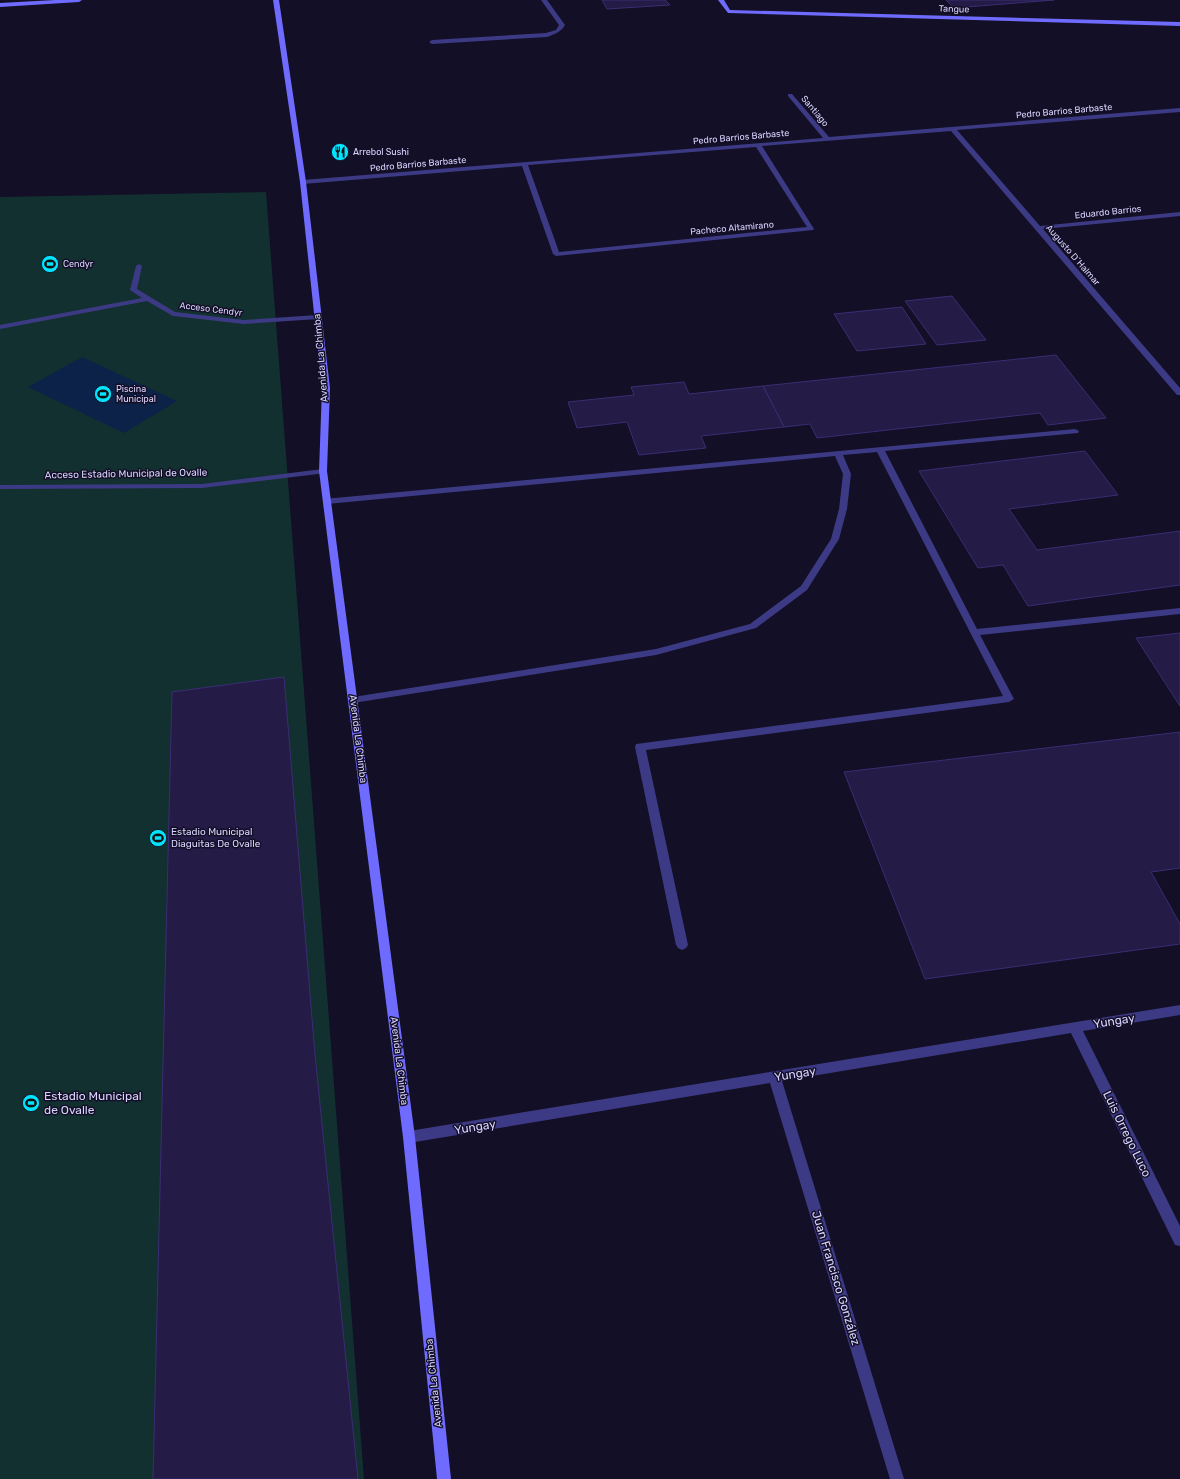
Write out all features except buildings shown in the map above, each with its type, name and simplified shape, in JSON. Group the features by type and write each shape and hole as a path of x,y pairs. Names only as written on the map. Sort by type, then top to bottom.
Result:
{"street":[{"path":"0,5 79,0"},
{"name":"Avenida La Chimba","path":"276,0 303,182 326,388 323,471 409,1137 444,1479"},
{"path":"432,42 547,35 554,33 559,30 562,25 544,0"},
{"name":"Tangue","path":"721,0 728,11 1180,24"},
{"name":"Santiago","path":"790,95 827,139"},
{"name":"Pedro Barrios Barbaste","path":"303,182 1180,110"},
{"name":"Augusto D´Halmar","path":"953,129 1180,392"},
{"name":"Pacheco Altamirano","path":"524,164 556,254 811,229 758,145"},
{"name":"Eduardo Barrios","path":"1037,228 1180,214"},
{"name":"Acceso Cendyr","path":"139,266 133,290 173,314 244,322 318,317"},
{"path":"0,327 149,299"},
{"path":"327,501 1075,431"},
{"path":"682,945 640,747 1009,699 880,449"},
{"path":"353,700 656,652 753,626 804,588 834,539 843,509 847,474 838,453"},
{"name":"Acceso Estadio Municipal de Ovalle","path":"0,487 202,486 323,471"},
{"path":"974,632 1180,611"},
{"name":"Yungay","path":"409,1137 775,1078 1180,1010"},
{"name":"Luis Orrego Luco","path":"1075,1028 1180,1240"},
{"name":"Juan Francisco González","path":"775,1078 898,1479"}],"green space":[{"name":"Estadio Municipal Diaguitas De Ovalle","path":"266,192 364,1479 0,1479 0,197"}],"water":[{"name":"Piscina Municipal","path":"82,357 177,401 124,433 28,387"}],"place":[{"name":"Arrebol Sushi","path":"340,152"},
{"name":"Cendyr","path":"50,264"},
{"name":"Piscina Municipal","path":"103,394"},
{"name":"Estadio Municipal Diaguitas De Ovalle","path":"158,838"},
{"name":"Estadio Municipal de Ovalle","path":"31,1103"}]}
